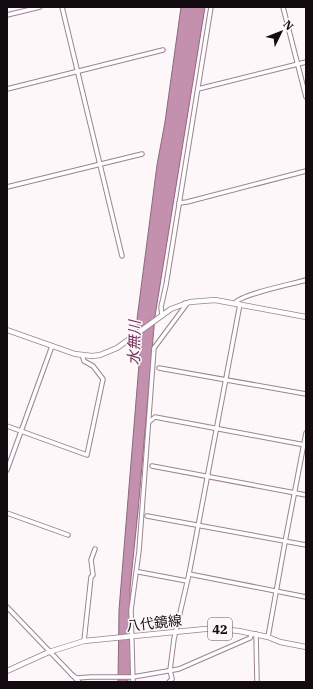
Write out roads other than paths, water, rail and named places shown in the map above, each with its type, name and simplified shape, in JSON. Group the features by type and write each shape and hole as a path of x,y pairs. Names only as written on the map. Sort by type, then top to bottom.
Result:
{"main road":[{"path":"7,330 82,355 100,355 117,348 161,316 185,303 208,300 306,317"},
{"name":"八代鏡線","path":"7,671 49,652 84,641 176,632 220,629 268,637 280,642 306,647"}],"street":[{"path":"7,15 40,7"},
{"path":"62,7 76,72 122,256"},
{"path":"161,316 161,307 166,285 211,7"},
{"path":"283,7 306,97"},
{"path":"7,90 163,50"},
{"path":"198,89 306,62"},
{"path":"7,187 142,154"},
{"path":"179,203 306,171"},
{"path":"169,682 172,679 170,670 176,632 189,574 225,380 238,299 306,280"},
{"path":"133,682 132,610 139,551 154,348 186,305 185,303"},
{"path":"7,470 52,346"},
{"path":"7,426 86,455 103,379 93,366 84,361 82,355"},
{"path":"159,368 306,394"},
{"path":"149,422 155,417 305,445"},
{"path":"268,637 294,493 305,445 306,433"},
{"path":"152,466 306,495"},
{"path":"7,513 68,535"},
{"path":"147,516 306,545"},
{"path":"84,641 91,576 93,574 91,560 95,549"},
{"path":"139,572 187,581"},
{"path":"189,574 306,597"},
{"path":"7,607 79,682"},
{"path":"72,675 77,678 117,676 133,677 179,669 250,638 253,634"},
{"path":"253,634 257,682"}],"water label":[{"name":"水無川","path":"134,343"}]}
